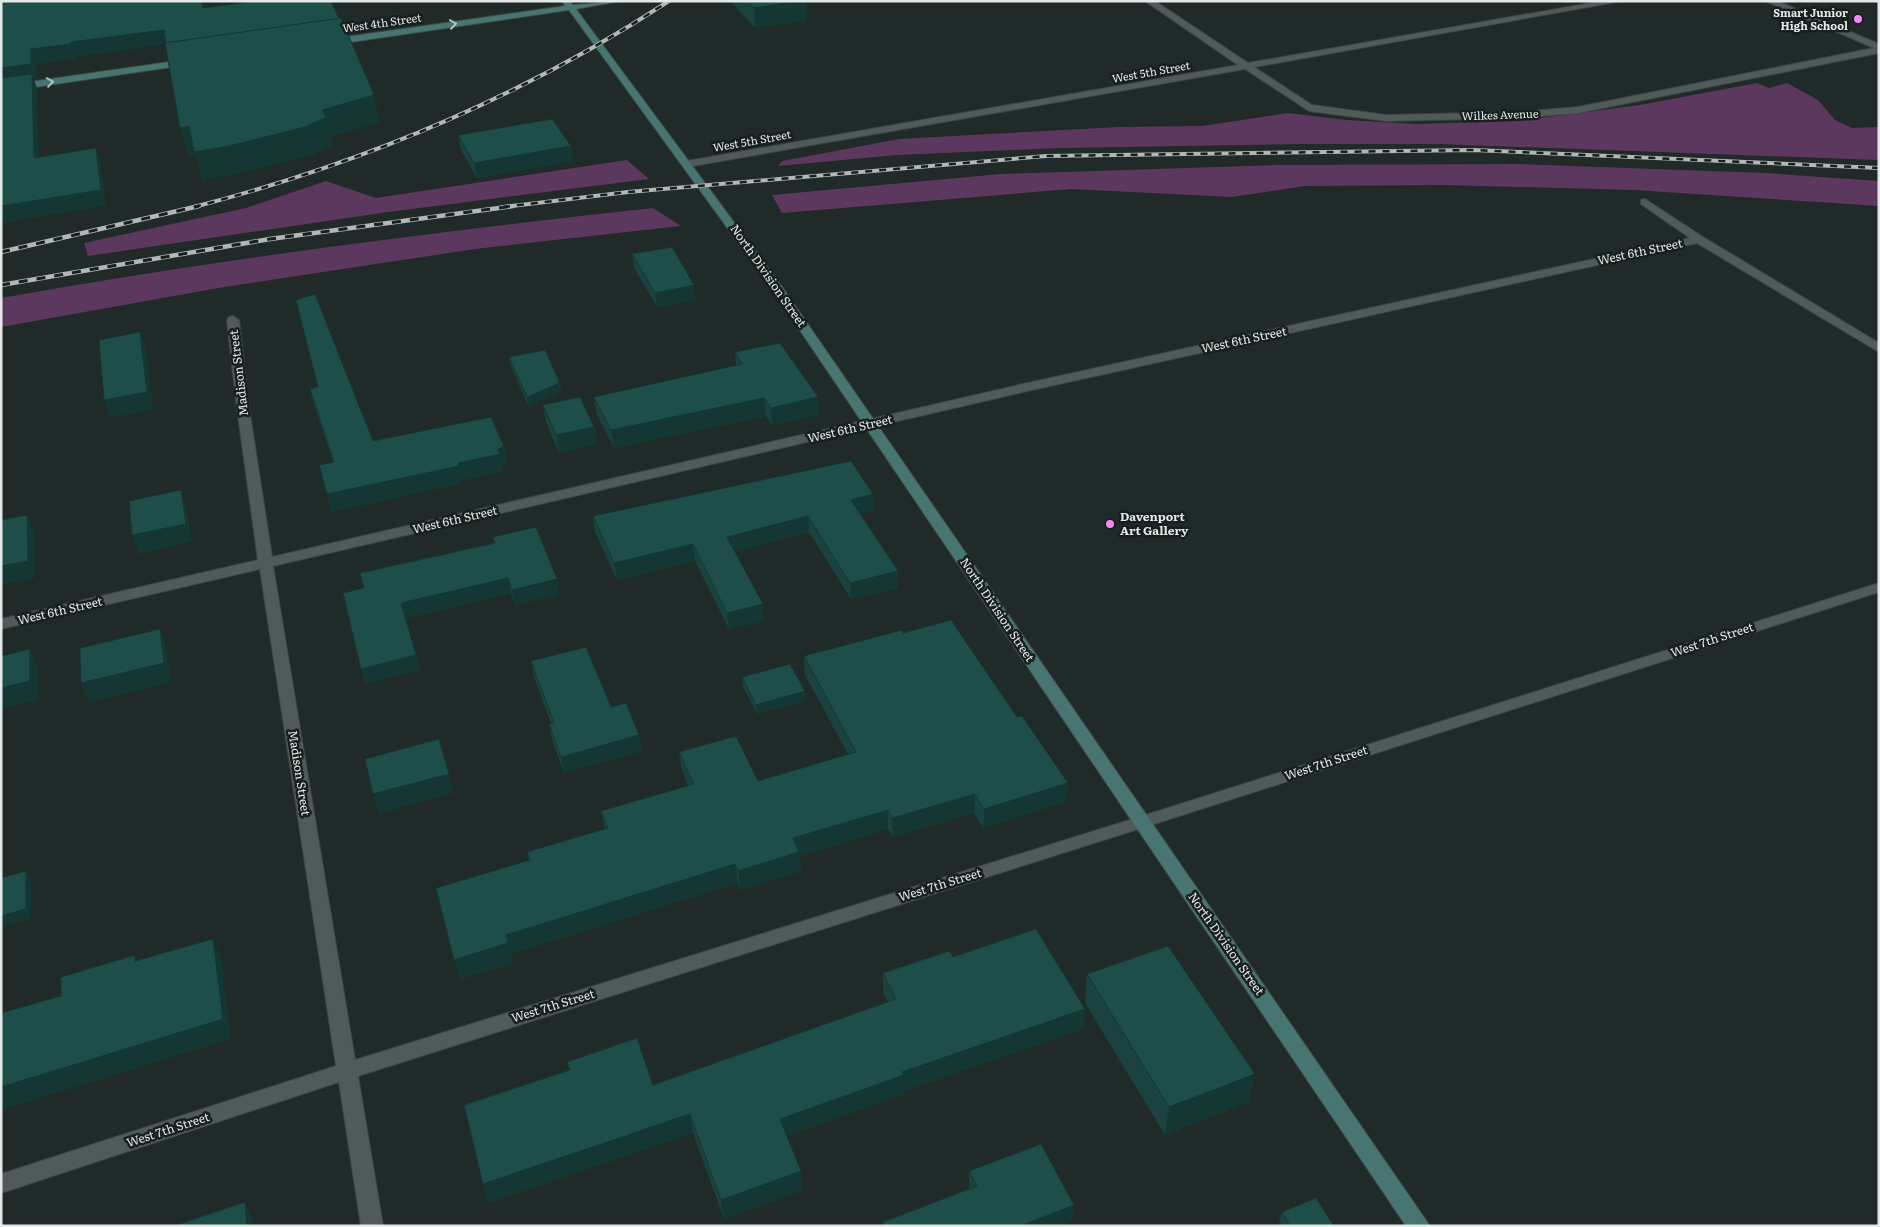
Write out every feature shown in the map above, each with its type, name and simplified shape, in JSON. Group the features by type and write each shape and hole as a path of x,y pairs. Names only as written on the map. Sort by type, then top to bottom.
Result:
{"main road":[{"name":"West 4th Street","path":"324,43 568,4 617,1"},
{"name":"North Division Street","path":"568,4 781,294 1419,1226"},
{"path":"1,89 197,61"}],"street":[{"name":"Wilkes Avenue","path":"1149,1 1308,108 1333,113 1386,118 1519,115 1578,110 1879,49"},
{"name":"West 5th Street","path":"687,164 1618,1"},
{"path":"1769,1 1879,49"},
{"path":"1645,202 1699,239 1879,348"},
{"name":"West 6th Street","path":"1,624 1023,388 1699,239"},
{"name":"Madison Street","path":"233,320 242,401 266,564 372,1226"},
{"name":"West 7th Street","path":"1,1184 348,1071 1142,822 1879,587"}],"shaded area":[{"path":"1757,83 1769,88 1787,83 1818,100 1835,120 1852,128 1879,127 1879,160 1440,144 1301,144 1061,148 897,155 778,166 782,161 899,139 1119,127 1202,126 1288,113 1346,120 1416,124 1516,121 1640,105"},
{"path":"627,160 649,179 388,212 88,256 84,243 246,208 326,181 376,198"},
{"path":"1520,164 1765,173 1879,181 1879,206 1634,190 1446,185 1305,186 1232,197 1071,189 782,213 772,195 1001,174 1280,165"},
{"path":"653,208 681,226 475,249 224,287 1,327 1,298 327,247"}],"building":[{"path":"1,1 201,1 203,8 256,1 331,1 339,19 166,43 164,30 71,42 71,44 31,49 31,64 1,68"},
{"path":"747,1 799,1 754,8"},
{"path":"341,18 374,95 322,110 326,117 305,127 229,146 194,152 189,126 180,128 165,43"},
{"path":"32,74 34,158 96,148 101,190 1,206 1,78"},
{"path":"552,119 571,146 474,163 458,135"},
{"path":"672,247 694,285 655,293 632,254"},
{"path":"315,294 373,441 491,417 504,447 498,449 500,454 458,463 459,466 327,494 319,465 334,462 310,389 318,387 296,300"},
{"path":"140,332 147,392 104,400 99,340"},
{"path":"780,343 818,397 771,408 764,398 611,430 594,397 742,364 735,352"},
{"path":"545,350 560,383 527,397 509,357"},
{"path":"580,397 594,427 556,435 543,405"},
{"path":"851,461 873,494 851,500 898,571 850,583 808,516 727,537 763,604 727,613 693,544 614,563 593,516"},
{"path":"181,490 186,524 132,535 129,501"},
{"path":"27,515 28,561 1,566 1,520"},
{"path":"536,527 557,579 512,590 508,578 401,603 416,655 361,669 343,593 364,588 360,573 495,543 493,537"},
{"path":"951,620 1017,717 1022,716 1068,783 984,809 975,794 892,818 888,810 793,838 799,852 738,871 735,864 506,935 508,943 454,960 436,888 530,860 527,852 608,828 601,811 694,784 679,752 736,736 758,781 856,752 804,656 902,630 903,633"},
{"path":"160,629 164,663 81,683 80,648"},
{"path":"586,647 611,707 626,703 639,735 561,757 549,724 554,723 531,661"},
{"path":"30,649 30,681 1,688 1,656"},
{"path":"790,664 805,691 756,705 742,677"},
{"path":"439,739 449,774 373,794 365,759"},
{"path":"26,871 26,909 1,916 1,878"},
{"path":"1036,929 1085,1009 902,1072 904,1075 780,1119 801,1171 721,1200 690,1114 483,1184 464,1105 570,1070 567,1062 637,1038 653,1085 896,999 883,973 949,951 953,957"},
{"path":"213,939 223,1019 1,1087 1,1013 61,996 61,977 135,955 135,961"},
{"path":"1168,946 1255,1074 1169,1107 1087,974"},
{"path":"1041,1144 1074,1205 1020,1226 885,1226 883,1222 977,1186 969,1171"},
{"path":"1316,1198 1334,1226 1290,1226 1282,1212"},
{"path":"245,1202 247,1226 174,1226"}],"railway":[{"path":"194,207 319,170 440,124 499,97 557,67 613,36 669,1"},
{"path":"503,207 628,192 1046,156 1473,150 1879,168"},
{"path":"1,252 199,206"},
{"path":"1,285 270,239 513,206"}],"place":[{"name":"Smart Junior High School","path":"1858,19"},
{"name":"Davenport Art Gallery","path":"1110,524"}]}
